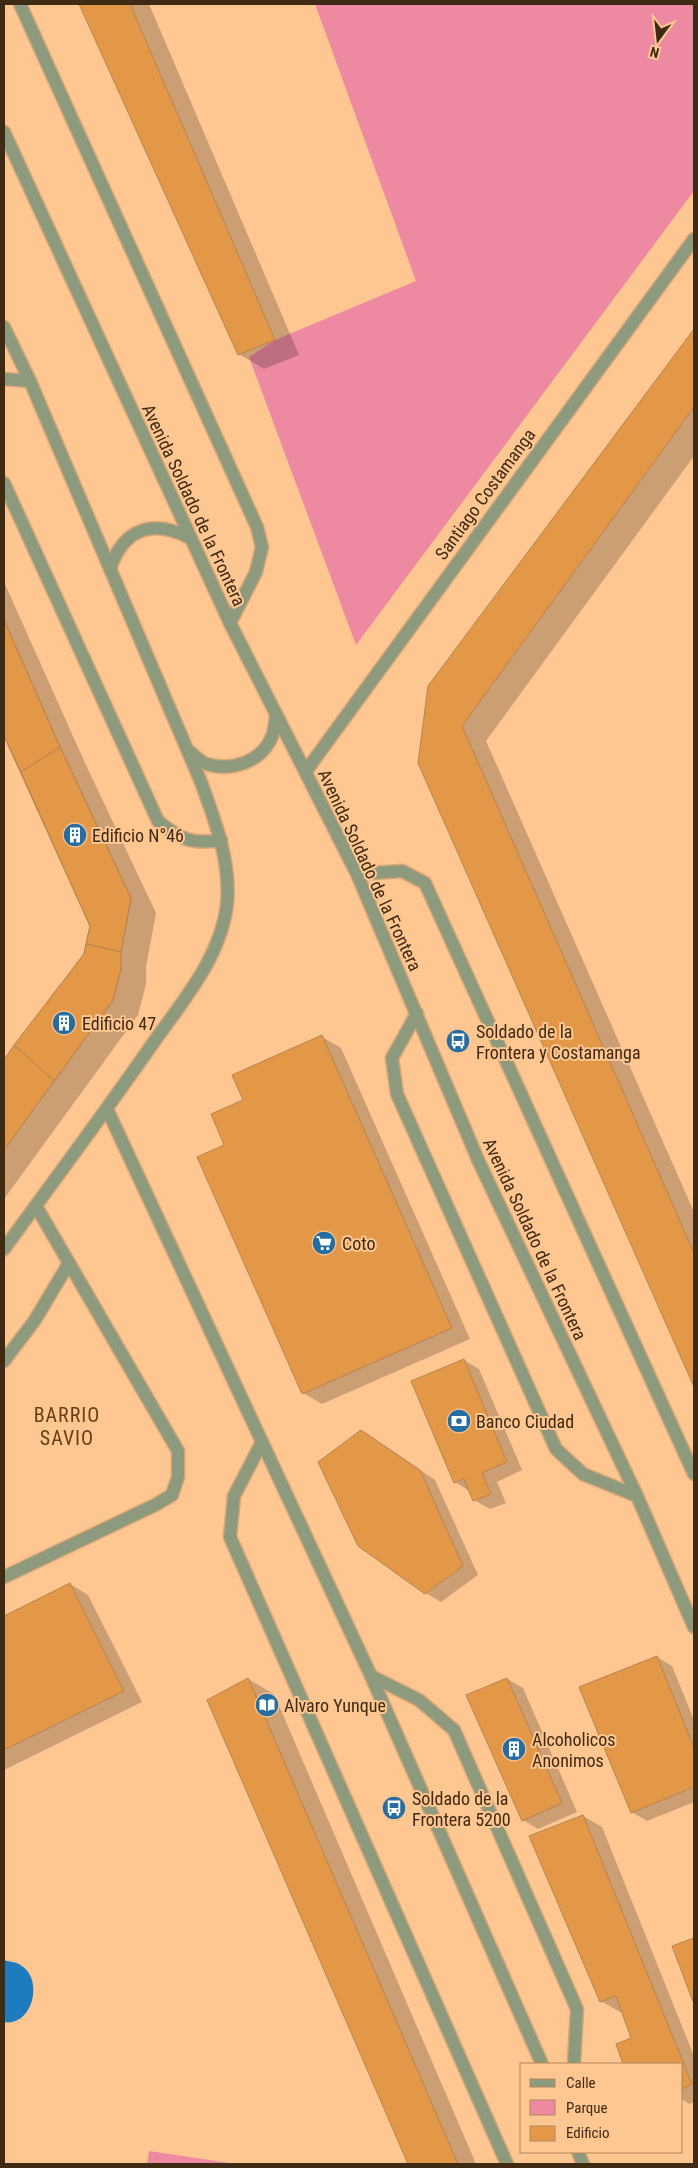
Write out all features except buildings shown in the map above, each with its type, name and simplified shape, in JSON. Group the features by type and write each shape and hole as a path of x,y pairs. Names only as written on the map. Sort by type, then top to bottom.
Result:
{"street":[{"path":"20,4 257,527 262,548 256,572 230,623"},
{"name":"Avenida Soldado de la Frontera","path":"4,132 230,623 357,874 479,1162 637,1496 694,1627"},
{"name":"Santiago Costamanga","path":"306,771 694,239"},
{"path":"4,327 30,381 201,782 221,840 226,870 226,904 219,938 205,967 107,1109 4,1249"},
{"path":"4,379 30,381"},
{"path":"4,483 158,822 176,836 203,843 221,840"},
{"path":"110,569 115,553 126,540 141,530 158,527 175,530 190,538"},
{"path":"186,749 203,762 223,767 244,764 261,752 273,735 276,715"},
{"path":"357,874 402,871 424,883 694,1474"},
{"path":"417,1014 392,1058 397,1094 552,1440 556,1448 583,1474 637,1496"},
{"path":"107,1109 371,1676 542,2063"},
{"path":"4,1577 155,1505 172,1494 178,1477 178,1451 36,1206"},
{"path":"4,1361 35,1320 69,1263"},
{"path":"262,1442 234,1496 230,1537 507,2164"},
{"path":"371,1676 419,1700 454,1730 577,2009 574,2063"}],"green space":[{"path":"315,4 694,4 694,191 356,645 249,357 275,340 416,281"},
{"path":"149,2151 236,2164 147,2164"}],"water":[{"path":"4,1960 20,1965 29,1973 32,1982 32,2002 22,2017 14,2022 4,2022"}],"place":[{"name":"Edificio N°46","path":"75,835"},
{"name":"Edificio 47","path":"64,1023"},
{"name":"Soldado de la Frontera y Costamanga","path":"458,1041"},
{"name":"Coto","path":"324,1243"},
{"name":"Banco Ciudad","path":"459,1421"},
{"name":"Alvaro Yunque","path":"267,1705"},
{"name":"Alcoholicos Anonimos","path":"514,1749"},
{"name":"Soldado de la Frontera 5200","path":"394,1808"}],"district":[{"name":"BARRIO SAVIO","path":"67,1426"}]}
